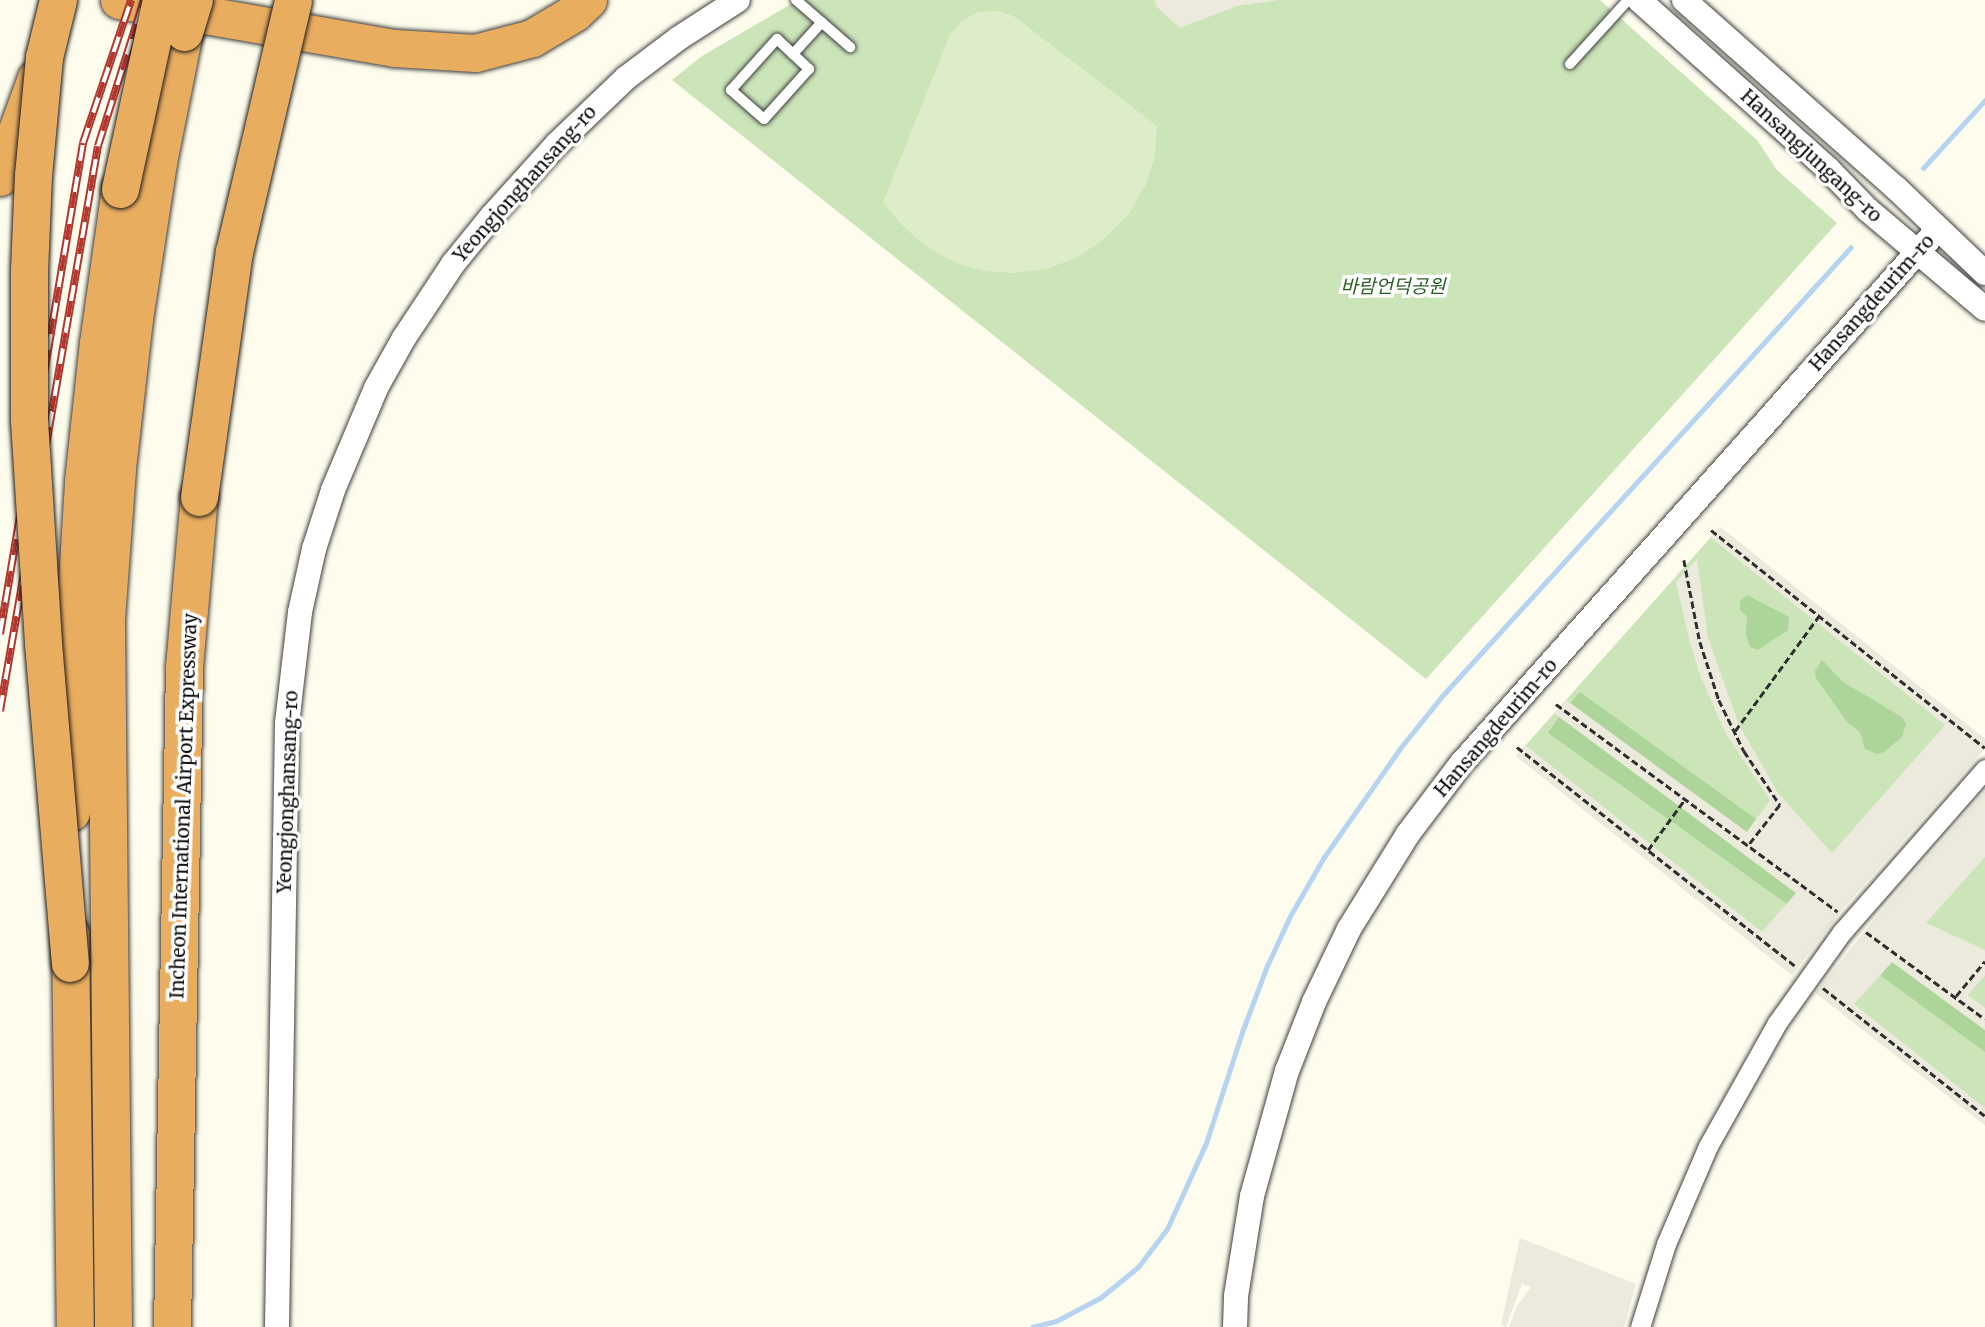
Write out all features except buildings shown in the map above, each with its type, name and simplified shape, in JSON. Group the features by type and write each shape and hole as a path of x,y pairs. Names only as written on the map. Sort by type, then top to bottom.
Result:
{"highway":[{"path":"0,177 44,57 58,0"},
{"path":"119,0 395,48 475,53 532,38 574,13 588,0"},
{"path":"75,1327 70,963 73,646 83,481 98,343 120,189 161,0"},
{"path":"113,1327 106,619 117,468 134,319 158,162 194,0"},
{"name":"Incheon International Airport Expressway","path":"172,1327 184,667 199,497 234,252 293,0"},
{"path":"44,57 30,242 29,420 43,643 70,963"}],"street":[{"name":"Yeongjonghansang-ro","path":"277,1327 287,723 300,612 314,549 333,490 376,388 404,338 453,264 492,216 572,128 626,78 679,38 738,0"},
{"name":"Hansangjungang-ro","path":"1639,0 1985,309"},
{"name":"Hansangjungang-ro","path":"1684,0 1985,273"},
{"name":"Hansangdeurim-ro","path":"1235,1327 1236,1296 1252,1196 1287,1071 1314,1002 1349,929 1408,834 1461,764 1938,229"},
{"path":"1640,1327 1667,1244 1708,1146 1777,1023 1849,924 1985,769"}],"lane":[{"path":"796,0 850,47"},
{"path":"1570,64 1628,0"},
{"path":"793,54 822,22"},
{"path":"777,39 793,54 810,69 764,119 731,90 777,39"}],"path":[{"path":"1711,530 1985,748"},
{"path":"1684,560 1692,608 1709,672 1735,731 1780,804 1748,846"},
{"path":"1735,731 1819,616"},
{"path":"1556,704 1841,915"},
{"path":"1517,747 1799,969"},
{"path":"1648,850 1685,799"},
{"path":"1861,929 1985,1019"},
{"path":"1955,997 1985,961"},
{"path":"1817,984 1985,1116"}],"green space":[{"name":"바람언덕공원","path":"798,0 1600,0 1757,140 1777,170 1837,223 1426,679 672,80 702,56"},
{"path":"999,11 1015,17 1157,126 1155,156 1146,184 1129,214 1105,238 1078,257 1047,269 1014,273 984,271 956,263 924,245 901,224 883,202 949,37 960,22 978,12"},
{"path":"1720,527 1985,739 1985,748 1842,909 1792,975 1516,756"},
{"path":"1747,595 1789,617 1788,630 1758,650 1750,647 1746,635 1747,616 1740,610 1740,601"},
{"path":"1822,660 1843,682 1902,717 1906,724 1902,737 1884,752 1877,754 1865,749 1860,732 1847,722 1816,678 1815,671"},
{"path":"1580,692 1756,819 1746,833 1570,703"},
{"path":"1559,717 1796,893 1787,904 1548,733"},
{"path":"1985,792 1985,1125 1816,993 1879,914"},
{"path":"1892,962 1985,1030 1985,1052 1880,975"}],"shaded area":[{"path":"1154,0 1278,0 1237,6 1180,28 1157,7"},
{"path":"1720,527 1985,739 1985,748 1842,909 1792,975 1516,756 1525,745 1762,932 1796,893 1554,713 1566,700 1747,832 1770,800 1726,734 1700,675 1690,643 1676,582 1697,559 1708,638 1739,725 1778,793 1832,853 1945,725 1711,538"},
{"path":"1985,792 1985,857 1926,923 1985,950 1985,975 1968,995 1985,1008 1985,1030 1892,962 1854,1004 1985,1108 1985,1125 1816,993 1879,914"},
{"path":"1520,1238 1636,1284 1624,1327 1509,1327 1516,1307 1531,1287 1522,1284 1506,1327 1501,1325"}],"waterway":[{"path":"1923,168 1985,100"},
{"path":"1032,1327 1056,1321 1100,1298 1138,1267 1167,1229 1206,1143 1242,1032 1266,968 1290,916 1324,857 1401,747 1442,696 1851,247"}],"railway":[{"path":"0,634 83,143 131,0"},
{"path":"0,711 98,146 144,0"}]}
